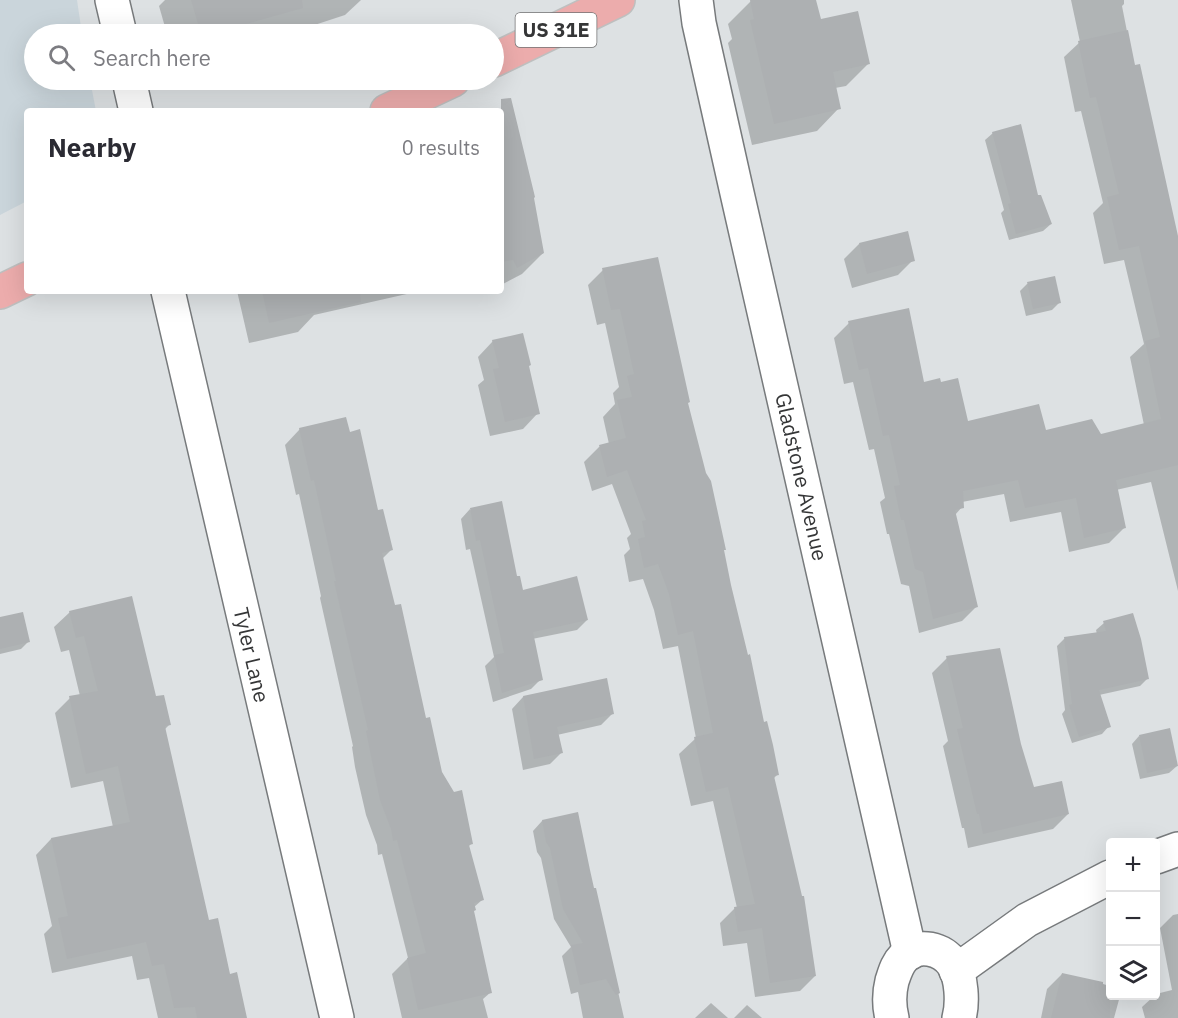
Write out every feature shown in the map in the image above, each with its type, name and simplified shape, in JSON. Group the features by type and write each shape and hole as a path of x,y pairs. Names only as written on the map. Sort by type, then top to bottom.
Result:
{"main road":[{"name":"US 31E","path":"504,55 618,0"},
{"path":"393,108 432,90"},
{"path":"0,292 24,280"}],"street":[{"path":"112,0 118,24"},
{"name":"Gladstone Avenue","path":"696,0 739,205 910,953"},
{"path":"131,90 135,108"},
{"name":"Tyler Lane","path":"169,294 337,1018"},
{"path":"1160,855 1178,849"},
{"path":"956,970 1027,920 1106,879"},
{"path":"892,1018 891,987 896,966 906,954 922,948 934,950 954,965 961,989 960,1018"}],"shaded area":[{"path":"0,0 77,0 81,24 24,24 24,90 92,90 95,108 24,108 24,203 0,215"}],"building":[{"path":"191,0 302,0 303,8 246,24 198,24"},
{"path":"750,0 816,0 821,19 858,11 870,64 833,72 841,109 774,124 750,20 754,19"},
{"path":"1128,30 1135,65 1140,64 1178,236 1178,465 1116,480 1126,528 1084,538 1076,498 1025,508 1018,480 963,491 964,508 955,510 978,607 933,619 923,572 915,569 904,520 901,520 894,486 900,485 889,435 883,436 868,368 859,370 848,321 909,308 924,382 940,378 941,382 958,378 968,421 1039,404 1046,430 1092,419 1101,434 1161,419 1145,341 1160,337 1139,246 1119,250 1107,197 1119,194 1096,97 1090,98 1078,41"},
{"path":"511,98 535,197 544,253 517,268 513,260 504,262 504,108 501,108 501,99"},
{"path":"1021,124 1038,195 1041,195 1052,224 1016,234 1008,204 1011,203 992,132"},
{"path":"908,231 915,261 867,274 859,243"},
{"path":"658,257 690,402 688,403 706,473 711,481 731,585 748,655 750,654 764,722 767,721 773,745 779,775 774,776 802,896 804,896 816,976 770,983 762,928 738,932 734,907 755,904 728,787 706,792 694,737 713,733 693,631 678,635 669,594 658,564 644,568 638,539 645,537 642,521 646,520 627,470 607,477 599,445 626,438 617,400 632,397 627,376 634,374 620,309 611,310 602,268"},
{"path":"1055,276 1061,303 1033,309 1027,282"},
{"path":"263,294 360,294 361,302 269,323"},
{"path":"523,333 540,414 505,422 493,369 499,368 492,340"},
{"path":"346,417 350,432 360,429 378,510 383,509 393,550 382,553 395,605 401,604 426,718 430,717 442,772 454,792 462,790 473,844 469,845 484,900 474,903 476,910 474,911 492,993 418,1010 407,958 426,953 397,840 393,841 380,800 366,731 368,730 334,581 336,581 314,480 311,481 299,428"},
{"path":"502,501 517,576 520,576 523,590 577,576 588,620 533,632 543,680 502,693 494,655 504,653 480,540 476,541 470,508"},
{"path":"132,596 156,696 164,695 171,725 165,726 209,920 218,918 230,974 237,972 247,1018 197,1018 195,1007 174,1008 164,964 152,966 146,942 67,959 58,918 68,916 51,838 130,822 118,766 86,774 69,696 98,691 84,636 76,638 69,611"},
{"path":"23,612 30,642 0,649 0,617"},
{"path":"1133,613 1149,679 1099,690 1111,727 1079,737 1069,705 1072,704 1064,637 1106,631 1103,621"},
{"path":"1000,648 1021,744 1034,787 1062,781 1069,814 983,834 957,729 963,728 946,656"},
{"path":"607,678 614,714 557,727 563,753 534,759 523,696"},
{"path":"1170,728 1178,766 1147,773 1139,735"},
{"path":"578,812 620,993 616,995 606,979 580,985 571,945 583,943 563,909 550,848 546,842 542,820"},
{"path":"1062,973 1103,982 1106,985 1106,1000 1110,1000 1110,1018 1051,1018"}]}
